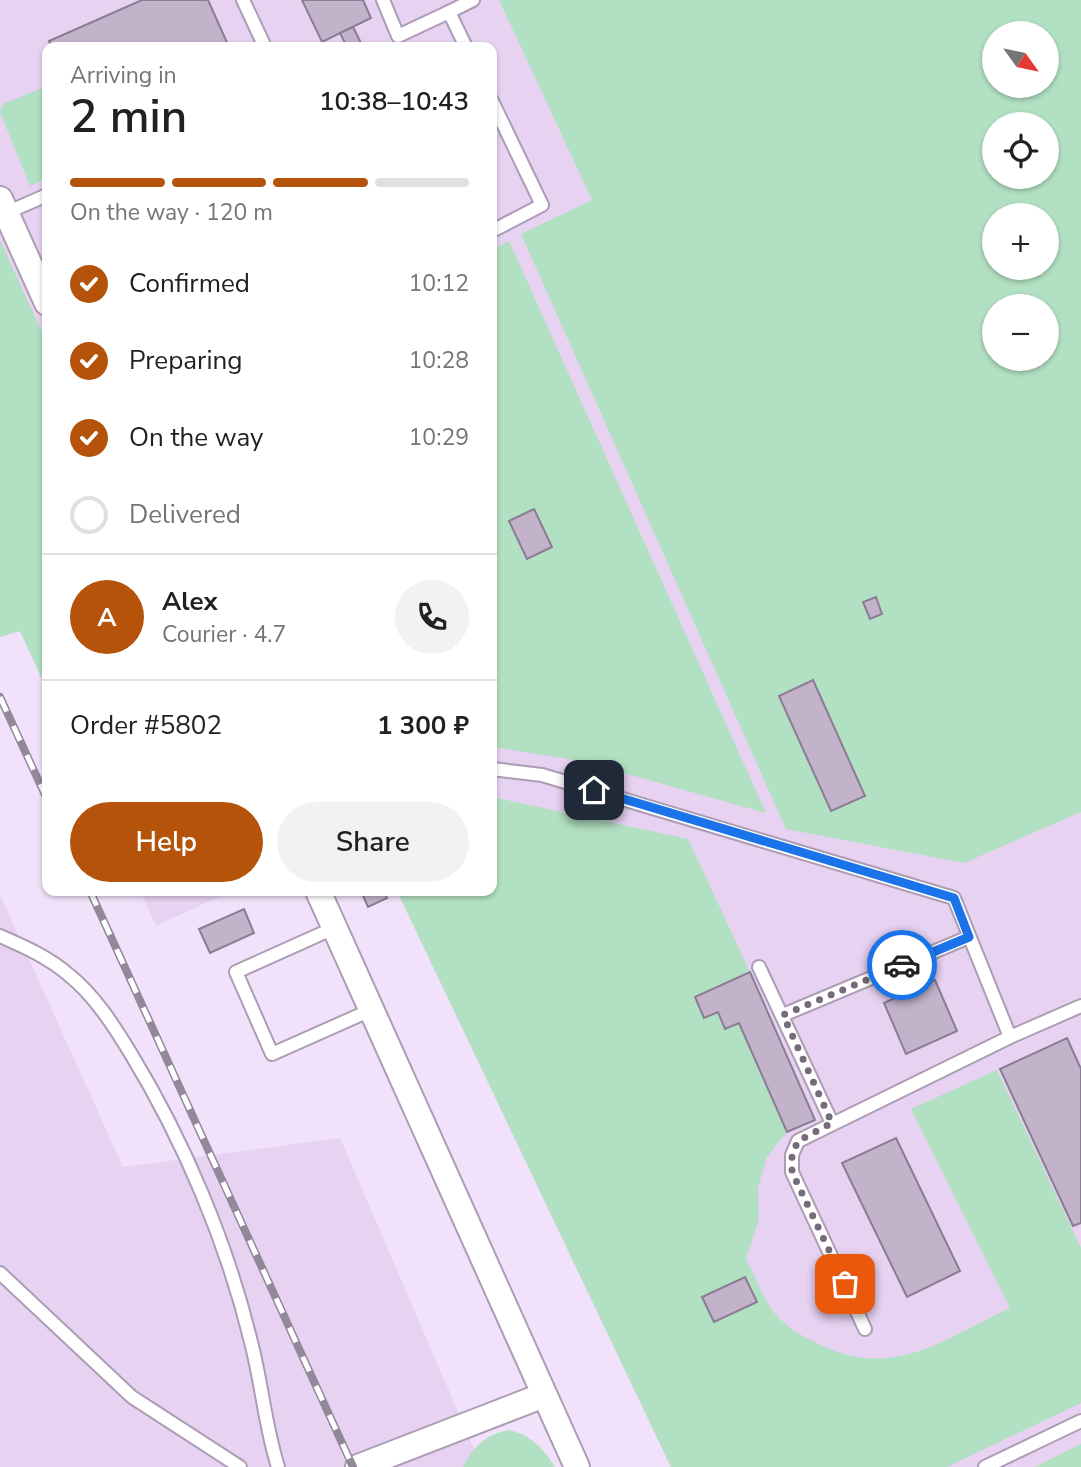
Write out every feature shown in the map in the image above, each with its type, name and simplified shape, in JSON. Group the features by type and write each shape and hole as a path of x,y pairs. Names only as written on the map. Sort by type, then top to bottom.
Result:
{"street":[{"path":"3,206 42,292"},
{"path":"320,896 577,1467"},
{"path":"358,1467 544,1395"}],"lane":[{"path":"243,0 263,42"},
{"path":"383,0 398,36 473,0"},
{"path":"449,12 464,42"},
{"path":"497,111 542,205 497,228"},
{"path":"3,206 42,196"},
{"path":"497,770 542,775 954,898 1010,1037"},
{"path":"334,928 236,972 272,1054 371,1010"},
{"path":"0,936 42,954 71,976 107,1016 148,1082 203,1192 251,1342 268,1436 278,1467"},
{"path":"783,1015 969,937"},
{"path":"759,967 832,1123"},
{"path":"866,1329 792,1172 792,1155 798,1141 1010,1037 1081,1006"},
{"path":"0,1273 132,1397 240,1467"},
{"path":"985,1467 1081,1421"}],"shaded area":[{"path":"0,0 1081,0 1081,1467 671,1467 399,896 497,896 497,42 42,42 42,679 20,631 0,637"},
{"path":"0,895 123,1167 340,1138 482,1467 0,1467"},
{"path":"142,896 220,896 156,926"}],"green space":[{"path":"499,0 1081,0 1081,812 964,863 786,829 521,234 592,200"},
{"path":"42,88 42,180 30,186 0,112 3,104"},
{"path":"0,240 42,332 42,679 20,631 0,637"},
{"path":"509,241 766,813 581,761 497,748 497,247"},
{"path":"497,798 688,839 750,972 695,997 704,1017 718,1012 739,1023 787,1132 767,1157 758,1187 759,1219 746,1259 765,1299 780,1319 790,1327 825,1347 851,1356 875,1359 920,1351 1010,1308 911,1109 997,1070 1081,1248 1081,1403 947,1467 671,1467 399,896 497,896"},
{"path":"508,1430 535,1443 555,1467 463,1467 481,1442"},
{"path":"1081,1444 1081,1467 1035,1467"}],"building":[{"path":"142,0 208,0 227,42 50,42"},
{"path":"302,0 363,0 371,18 322,42"},
{"path":"353,27 360,42 344,42 340,33"},
{"path":"534,509 552,547 527,559 509,521"},
{"path":"876,597 882,614 870,619 863,602"},
{"path":"813,680 865,796 831,811 779,696"},
{"path":"363,896 386,896 387,898 368,907"},
{"path":"244,909 254,933 210,953 199,929"},
{"path":"750,972 815,1120 787,1132 739,1023 725,1029 718,1012 704,1018 695,997"},
{"path":"935,980 957,1031 906,1054 884,1003"},
{"path":"1067,1038 1081,1069 1081,1223 1073,1226 1000,1069"},
{"path":"896,1138 960,1271 907,1297 842,1163"},
{"path":"745,1277 757,1302 714,1322 702,1297"}],"railway":[{"path":"0,697 42,788"},
{"path":"92,896 353,1467"}],"way so far":[{"path":"845,1284 792,1172 792,1155 798,1141 832,1123 783,1015 902,965"}],"route":[{"path":"594,790 954,898 969,937 902,965"}]}
